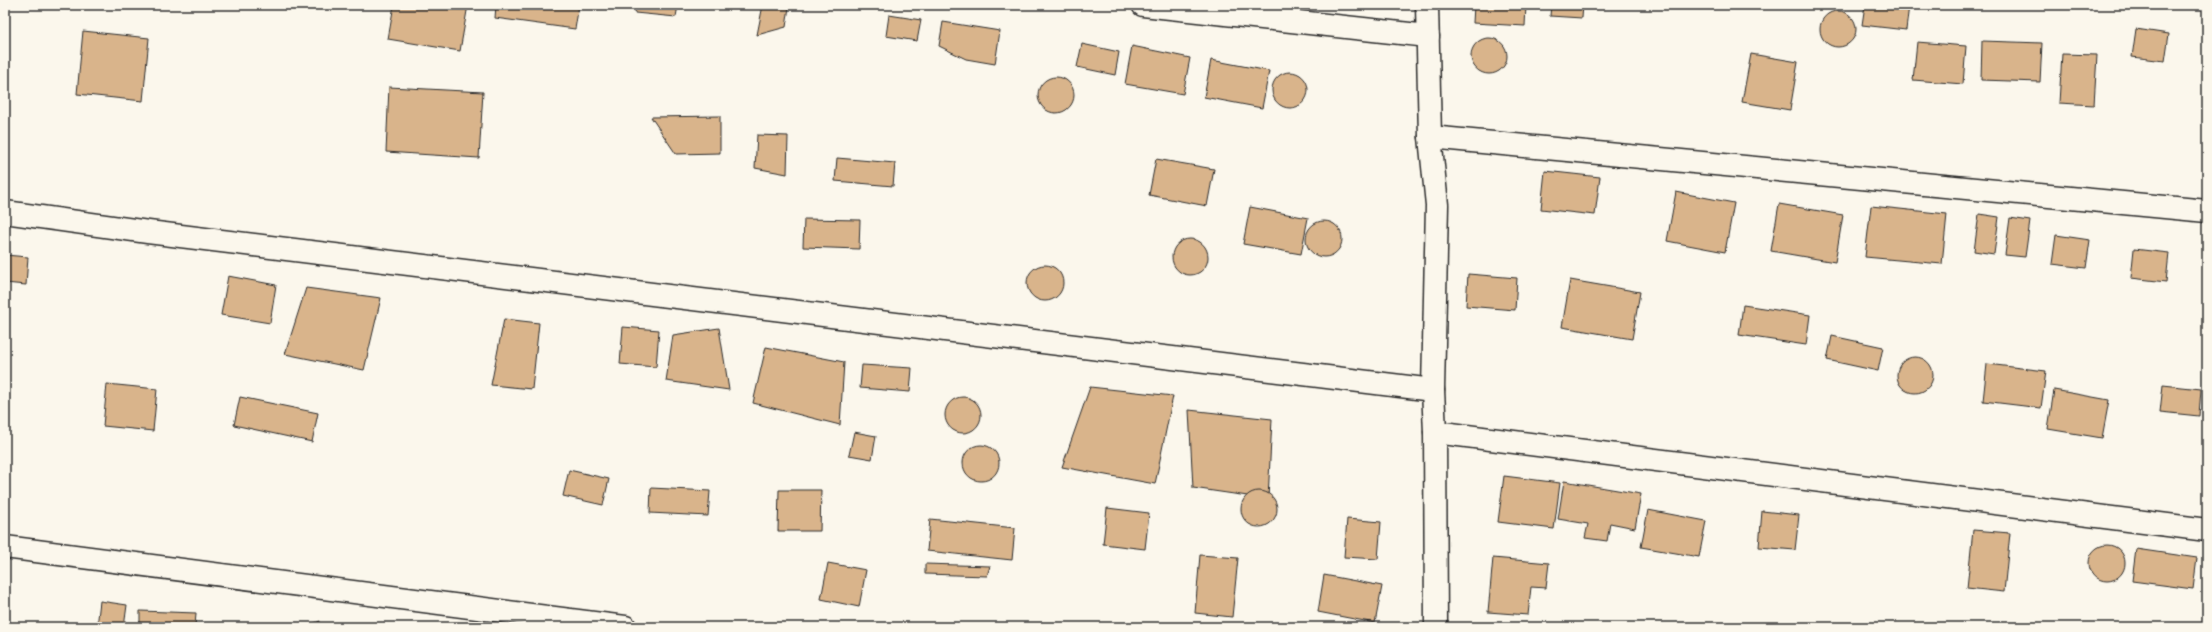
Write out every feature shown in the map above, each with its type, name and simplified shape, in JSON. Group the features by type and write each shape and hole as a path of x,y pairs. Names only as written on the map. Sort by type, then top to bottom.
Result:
{"street":[{"path":"1143,5 1428,36"},
{"path":"1427,5 1430,137 1437,205 1433,390 1435,432 1436,627"},
{"path":"1430,137 2207,211"},
{"path":"5,212 163,234 1433,390"},
{"path":"1435,432 2207,530"},
{"path":"5,547 625,627"}],"building":[{"path":"394,5 468,5 460,51 388,39"},
{"path":"496,5 579,5 575,29 495,18"},
{"path":"636,5 678,5 676,17 635,13"},
{"path":"763,5 789,7 786,27 757,35"},
{"path":"1474,5 1526,5 1525,26 1473,23"},
{"path":"1551,5 1583,5 1582,18 1550,16"},
{"path":"1865,5 1909,5 1906,30 1862,25"},
{"path":"1842,11 1851,16 1855,22 1855,36 1851,42 1842,47 1834,47 1825,42 1821,36 1820,25 1825,16 1831,12"},
{"path":"889,15 921,20 917,41 886,36"},
{"path":"943,22 1000,31 995,64 966,59 939,46"},
{"path":"2136,29 2169,34 2165,61 2132,57"},
{"path":"83,31 149,38 143,101 77,94"},
{"path":"1493,38 1502,43 1506,49 1506,63 1502,69 1493,74 1485,74 1476,69 1472,63 1471,52 1476,43 1482,39"},
{"path":"1982,41 2042,43 2040,82 1981,80"},
{"path":"1917,42 1966,46 1963,84 1913,80"},
{"path":"1082,44 1119,52 1115,75 1077,67"},
{"path":"1132,46 1190,58 1183,94 1125,84"},
{"path":"1751,54 1798,62 1790,110 1742,102"},
{"path":"2062,54 2097,55 2094,105 2059,103"},
{"path":"1211,60 1269,71 1262,108 1204,97"},
{"path":"1294,72 1303,77 1307,83 1307,97 1303,103 1294,108 1286,108 1277,103 1273,97 1272,86 1277,77 1283,73"},
{"path":"1060,77 1069,82 1073,88 1073,102 1069,108 1060,113 1052,113 1043,108 1039,102 1038,91 1043,82 1049,78"},
{"path":"389,87 483,92 479,158 386,152"},
{"path":"720,116 720,153 676,154 651,117"},
{"path":"757,135 788,136 787,174 755,168"},
{"path":"837,158 895,163 893,186 835,181"},
{"path":"1156,159 1214,169 1207,206 1149,195"},
{"path":"1545,171 1600,177 1595,215 1541,209"},
{"path":"1676,192 1734,203 1725,252 1667,241"},
{"path":"1779,204 1843,215 1835,262 1771,251"},
{"path":"1871,206 1947,214 1942,264 1865,257"},
{"path":"1250,207 1308,218 1301,254 1243,244"},
{"path":"1979,214 1999,217 1994,254 1974,251"},
{"path":"2010,218 2030,221 2025,257 2005,255"},
{"path":"804,219 860,220 859,249 803,247"},
{"path":"1328,221 1337,226 1341,232 1341,246 1337,252 1328,257 1320,257 1311,252 1307,246 1306,235 1311,226 1317,222"},
{"path":"2056,235 2090,240 2086,268 2052,264"},
{"path":"1194,239 1203,244 1207,250 1207,264 1203,270 1194,275 1186,275 1177,270 1173,264 1172,253 1177,244 1183,240"},
{"path":"2134,249 2169,253 2166,282 2131,278"},
{"path":"5,255 28,257 26,285 5,283"},
{"path":"1049,265 1058,270 1062,276 1062,290 1058,296 1049,301 1041,301 1032,296 1028,290 1027,279 1032,270 1038,266"},
{"path":"1468,274 1517,278 1515,310 1466,306"},
{"path":"228,276 276,285 270,323 221,315"},
{"path":"1570,280 1640,292 1632,339 1562,327"},
{"path":"306,288 381,298 364,370 285,354"},
{"path":"1743,305 1810,315 1806,345 1739,335"},
{"path":"504,319 539,323 532,389 491,385"},
{"path":"623,327 659,330 656,367 620,364"},
{"path":"719,328 729,390 666,381 673,335"},
{"path":"1832,336 1883,347 1878,371 1827,360"},
{"path":"766,347 844,362 840,425 753,403"},
{"path":"1919,357 1928,362 1932,368 1932,382 1928,388 1919,393 1911,393 1902,388 1898,382 1897,371 1902,362 1908,358"},
{"path":"1987,364 2046,371 2041,408 1983,401"},
{"path":"862,365 912,368 910,392 860,388"},
{"path":"107,384 157,389 153,431 103,426"},
{"path":"2163,385 2201,389 2199,416 2160,412"},
{"path":"1090,387 1173,396 1155,484 1062,467"},
{"path":"2054,390 2109,400 2102,438 2048,429"},
{"path":"240,397 318,413 312,442 234,425"},
{"path":"967,397 976,402 980,408 980,422 976,428 967,433 959,433 950,428 946,422 945,411 950,402 956,398"},
{"path":"1189,410 1272,419 1268,499 1193,488"},
{"path":"854,432 876,436 872,459 849,455"},
{"path":"985,445 994,450 998,456 998,470 994,476 985,481 977,481 968,476 964,470 963,459 968,450 974,446"},
{"path":"569,470 609,479 603,505 563,496"},
{"path":"1504,476 1560,483 1554,529 1498,522"},
{"path":"1564,481 1641,494 1635,528 1610,523 1607,541 1585,538 1588,524 1558,519"},
{"path":"651,488 710,491 708,516 650,513"},
{"path":"779,490 821,490 820,531 778,531"},
{"path":"1263,491 1272,496 1276,502 1276,516 1272,522 1263,527 1255,527 1246,522 1242,516 1241,505 1246,496 1252,492"},
{"path":"1107,508 1149,513 1145,549 1103,544"},
{"path":"1648,510 1706,521 1699,557 1641,547"},
{"path":"1762,511 1799,515 1795,550 1759,547"},
{"path":"930,519 1015,528 1012,560 927,551"},
{"path":"1347,519 1381,522 1378,559 1344,557"},
{"path":"1973,530 2010,533 2004,592 1967,588"},
{"path":"2111,545 2120,550 2124,556 2124,570 2120,576 2111,581 2103,581 2094,576 2090,570 2089,559 2094,550 2100,546"},
{"path":"2136,549 2197,558 2193,589 2132,581"},
{"path":"1200,555 1238,558 1232,617 1195,613"},
{"path":"1493,558 1549,563 1546,588 1531,587 1528,615 1488,612"},
{"path":"828,563 866,570 859,607 821,599"},
{"path":"925,564 990,566 987,576 925,574"},
{"path":"1324,575 1382,586 1375,623 1318,612"},
{"path":"100,601 127,605 124,627 97,627"},
{"path":"140,611 196,613 195,627 140,627"},
{"path":"320,621 319,627 304,627"},
{"path":"1494,623 1537,627 1493,627"}]}
